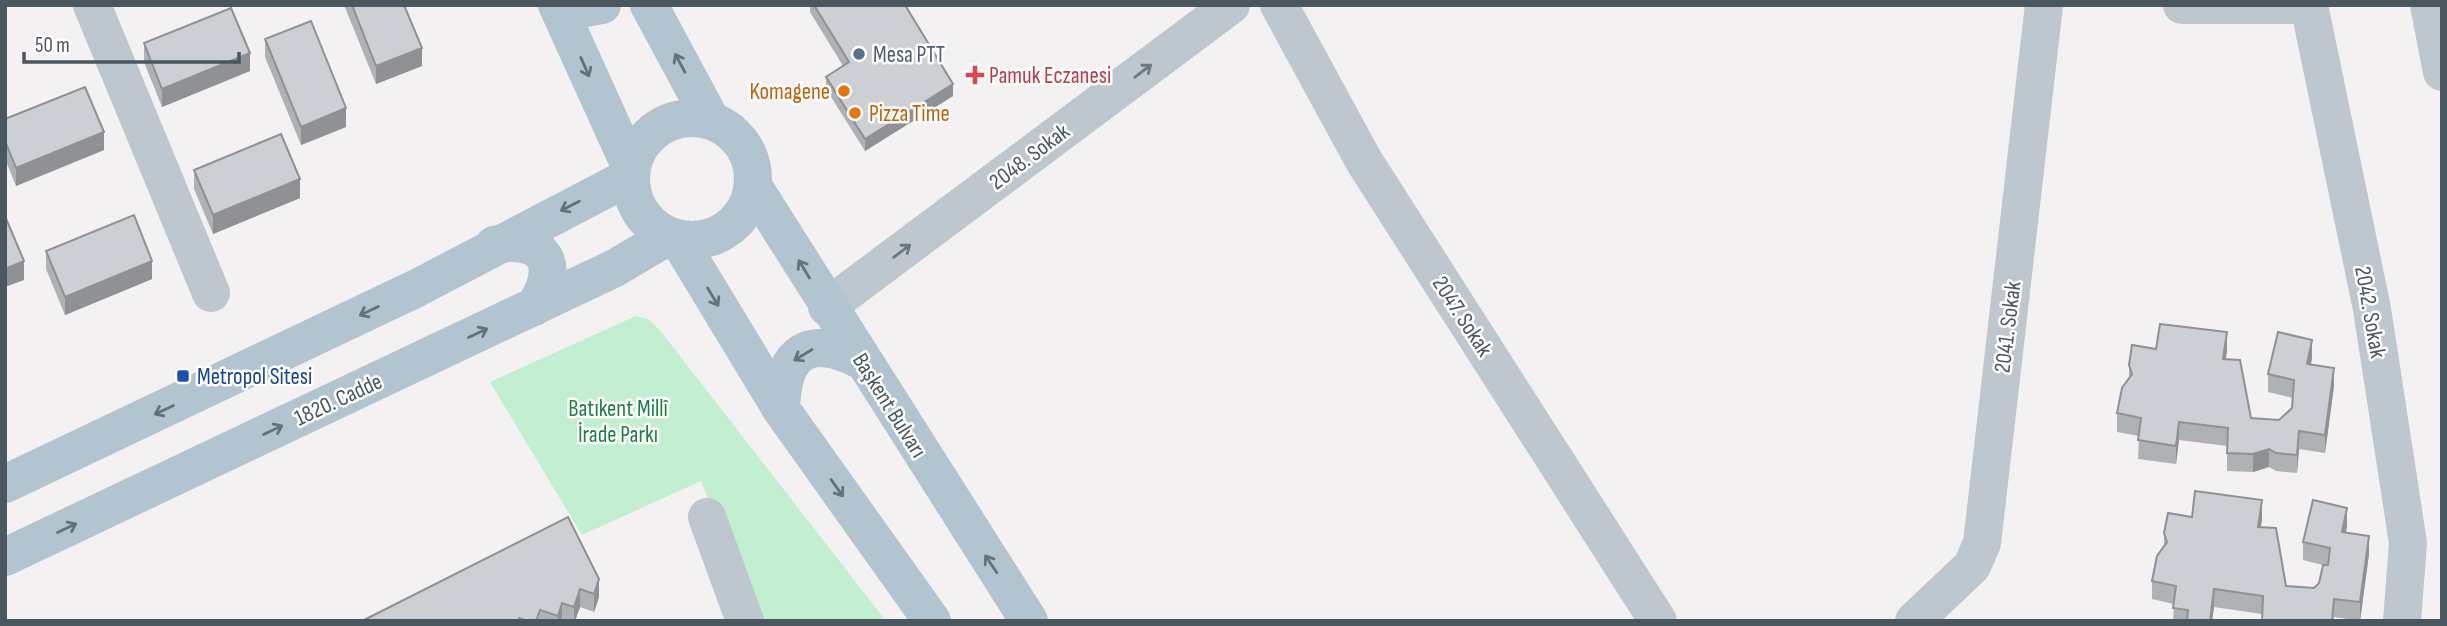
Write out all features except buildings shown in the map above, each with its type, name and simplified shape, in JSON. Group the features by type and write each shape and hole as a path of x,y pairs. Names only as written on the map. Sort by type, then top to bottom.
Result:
{"main road":[{"path":"557,5 631,172"},
{"path":"573,5 585,8 602,5"},
{"path":"649,5 711,120"},
{"path":"690,117 711,120 729,130 744,146 752,165 753,186 748,204 738,220 724,232 706,239 673,237 651,225 638,209 631,189 631,172 638,148 652,132 670,121 690,117"},
{"path":"5,484 257,367 416,288 631,172"},
{"name":"Başkent Bulvarı","path":"753,186 827,307 1030,621"},
{"path":"673,237 781,409 932,621"},
{"name":"1820. Cadde","path":"5,557 534,307 673,237"},
{"path":"494,245 515,241 530,244 545,258 549,277 534,307"},
{"path":"781,409 782,381 792,362 806,351 823,346 842,351 862,361"}],"street":[{"path":"92,5 211,293"},
{"name":"2048. Sokak","path":"827,307 1231,5"},
{"name":"2047. Sokak","path":"1279,5 1364,161 1658,621"},
{"name":"2041. Sokak","path":"1914,621 1972,566 1982,543 2044,5"},
{"path":"2182,5 2290,5"},
{"name":"2042. Sokak","path":"2309,5 2372,309 2408,543 2402,621"},
{"path":"2429,5 2442,72"},
{"path":"706,517 745,621"}],"green space":[{"name":"Batıkent Millî İrade Parkı","path":"636,316 650,320 662,333 886,621 757,621 701,481 582,535 490,382"}],"place":[{"name":"Mesa PTT","path":"859,54"},
{"name":"Pamuk Eczanesi","path":"975,75"},
{"name":"Komagene","path":"844,91"},
{"name":"Pizza Time","path":"855,113"},
{"name":"Metropol Sitesi","path":"183,376"}]}
